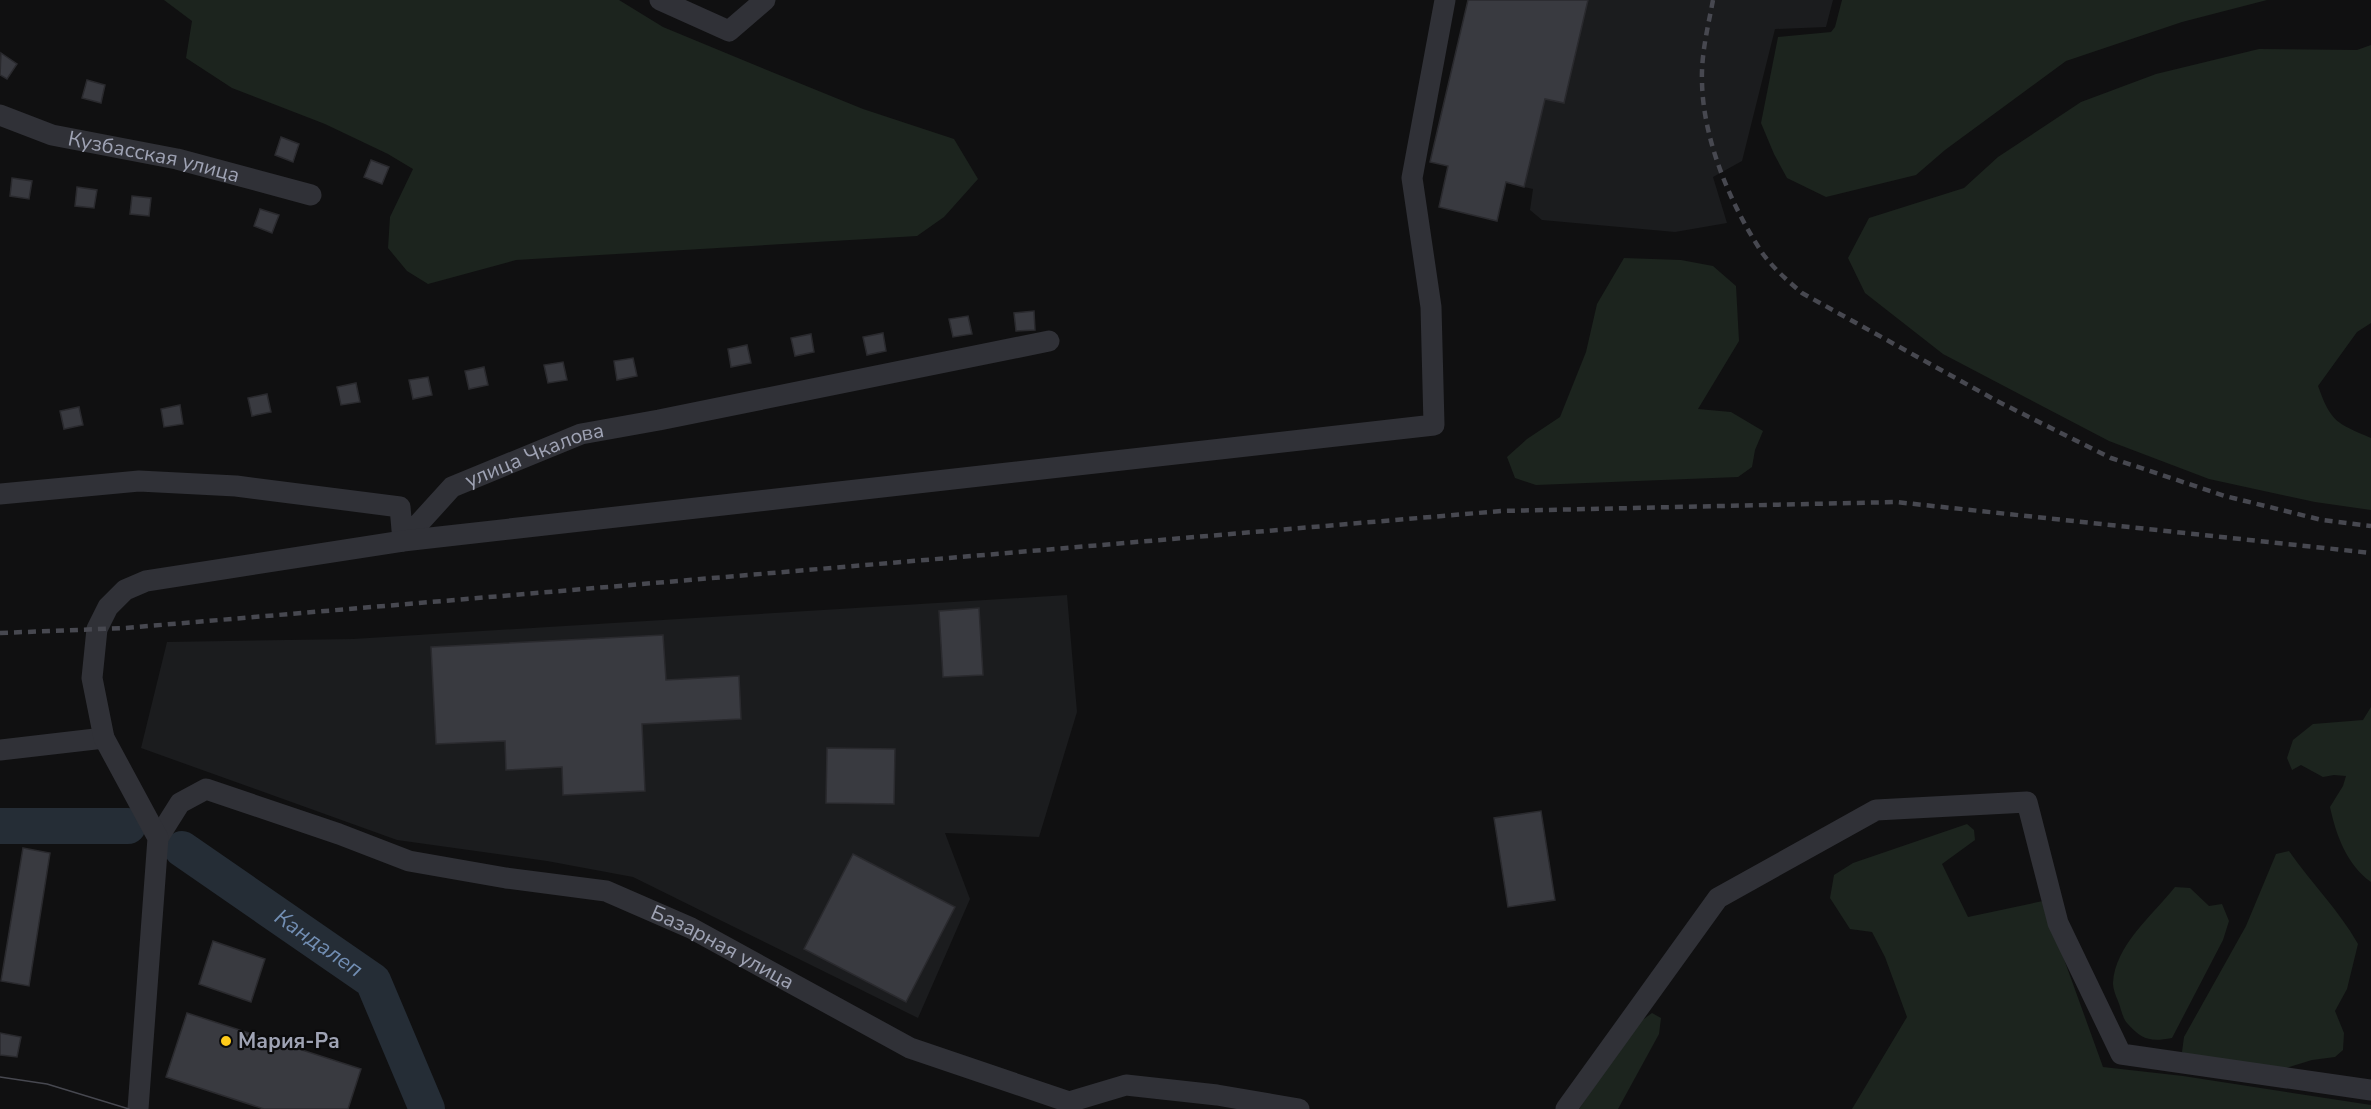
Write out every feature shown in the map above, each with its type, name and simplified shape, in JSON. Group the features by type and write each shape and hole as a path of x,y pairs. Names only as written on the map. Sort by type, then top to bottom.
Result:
{"street":[{"path":"660,0 729,31 765,0"},
{"path":"138,1109 158,838 104,738 92,678 97,629 108,607 125,590 146,581 403,541 1434,425 1431,307 1412,178 1446,0"},
{"name":"Кузбасская улица","path":"0,115 52,135 177,159 311,195"},
{"name":"улица Чкалова","path":"403,541 452,487 581,434 1050,341"},
{"path":"0,494 139,481 236,486 400,507 403,541"},
{"path":"0,750 104,738"},
{"name":"Базарная улица","path":"158,838 180,803 206,789 339,834 409,861 506,878 606,891 691,928 910,1048 1069,1102 1126,1085 1217,1095 1299,1109"},
{"path":"1566,1109 1718,898 1876,810 2027,802 2058,922 2121,1054 2371,1090"}],"shaded area":[{"path":"164,0 619,0 663,27 863,109 954,139 978,179 944,217 917,236 516,260 428,284 407,271 388,248 390,217 413,169 388,154 325,124 232,88 186,58 192,21"},
{"path":"1468,0 1833,0 1826,27 1775,29 1742,161 1713,177 1727,223 1675,232 1542,220 1530,210 1533,189 1506,183 1497,221 1439,207 1448,166 1430,162"},
{"path":"1842,0 2267,0 2182,22 2066,61 1945,150 1916,175 1826,197 1787,178 1761,123 1778,37 1831,32 1835,27"},
{"path":"2371,45 2371,323 2357,332 2318,386 2327,407 2336,420 2371,438 2371,510 2315,502 2209,479 2109,441 1943,354 1865,293 1848,258 1869,218 1964,188 1998,157 2081,102 2156,74 2259,49 2357,50"},
{"path":"1624,258 1681,260 1713,266 1736,286 1739,341 1698,409 1731,412 1763,431 1755,450 1752,467 1738,477 1536,485 1515,478 1507,457 1527,439 1560,417 1586,352 1597,304"},
{"path":"1067,595 1077,712 1039,837 945,833 970,899 918,1018 633,877 547,861 397,840 141,748 167,642 353,639"},
{"path":"2371,707 2371,882 2355,867 2344,849 2330,807 2343,786 2346,776 2323,777 2301,765 2292,770 2287,758 2293,740 2313,724 2363,720"},
{"path":"1967,824 1974,830 1975,840 1942,864 1968,917 2043,901 2103,1067 2183,1076 2371,1105 2371,1109 1852,1109 1907,1017 1885,957 1872,932 1850,929 1830,898 1834,875 1853,863"},
{"path":"2289,851 2358,944 2347,989 2335,1011 2344,1033 2343,1050 2335,1057 2312,1060 2283,1069 2191,1056 2182,1052 2184,1037 2246,926 2276,854"},
{"path":"2175,887 2190,888 2209,906 2222,904 2229,921 2223,940 2172,1038 2158,1040 2142,1036 2125,1021 2113,983 2115,969 2128,943"},
{"path":"1652,1013 1661,1018 1659,1034 1618,1109 1579,1109 1637,1024"}],"building":[{"path":"1468,0 1588,0 1564,103 1545,99 1524,187 1506,182 1497,221 1439,207 1448,166 1430,162"},
{"path":"1,53 17,64 7,79 0,75"},
{"path":"87,80 105,85 101,103 82,98"},
{"path":"281,137 299,144 293,162 275,155"},
{"path":"371,160 389,167 382,184 364,177"},
{"path":"12,178 32,181 29,199 10,196"},
{"path":"77,187 97,190 94,208 75,206"},
{"path":"132,196 151,198 149,216 130,214"},
{"path":"260,209 279,215 272,233 254,226"},
{"path":"1034,311 1035,330 1016,331 1014,313"},
{"path":"968,316 972,334 953,337 949,319"},
{"path":"883,333 886,351 867,355 863,337"},
{"path":"811,334 814,352 795,356 791,338"},
{"path":"747,345 751,363 731,367 728,349"},
{"path":"633,358 637,376 617,380 614,361"},
{"path":"563,362 567,380 548,383 544,365"},
{"path":"484,367 488,385 469,389 465,371"},
{"path":"428,377 432,395 413,399 409,380"},
{"path":"356,383 360,402 341,405 337,387"},
{"path":"267,394 271,412 252,416 248,398"},
{"path":"180,405 183,424 164,427 161,409"},
{"path":"79,407 83,425 64,429 60,411"},
{"path":"979,608 983,675 943,677 939,611"},
{"path":"663,635 666,680 739,676 741,719 642,724 645,791 563,795 562,767 506,770 505,741 436,744 431,647"},
{"path":"827,748 895,749 894,804 826,803"},
{"path":"1541,811 1555,900 1508,907 1494,818"},
{"path":"23,848 50,853 29,986 1,981"},
{"path":"853,854 955,907 906,1002 804,949"},
{"path":"213,941 265,959 251,1002 199,984"},
{"name":"Мария-Ра","path":"187,1013 361,1069 348,1109 264,1109 166,1077"},
{"path":"0,1033 21,1037 17,1057 0,1055"}],"waterway":[{"name":"Кандалеп","path":"0,826 128,826"},
{"name":"Кандалеп","path":"182,849 373,981 427,1109"}],"tram line":[{"path":"0,1077 47,1084 129,1109"}],"railway":[{"path":"1713,0 1702,72 1707,127 1713,149 1730,194 1751,235 1772,265 1802,293 1997,401 2111,458 2225,496 2322,520 2371,526"},
{"path":"0,633 125,628 1501,511 1896,502 2371,553"}],"place":[{"name":"Мария-Ра","path":"226,1041"}]}
